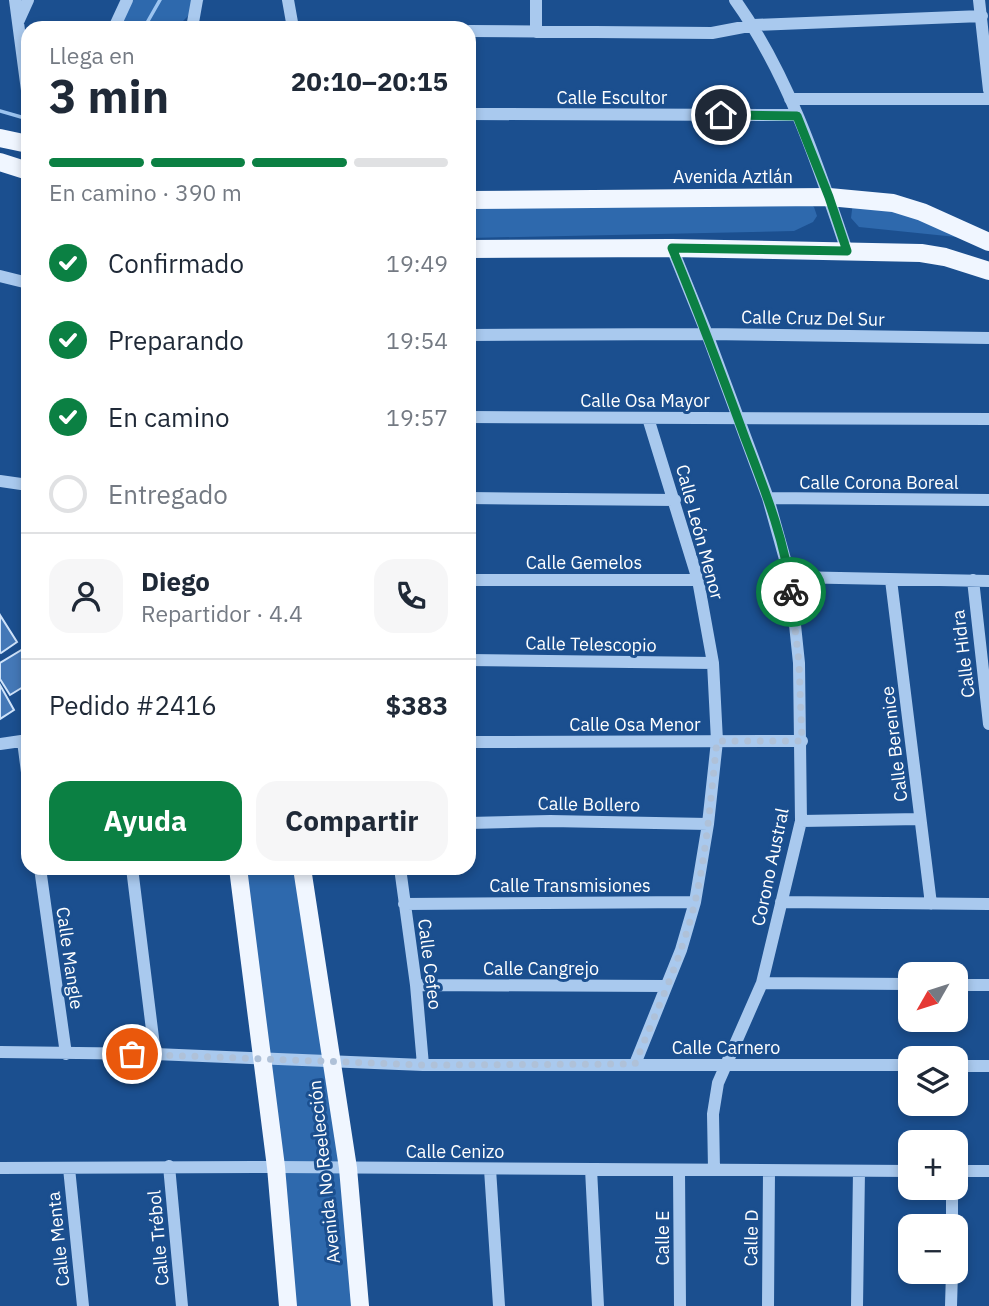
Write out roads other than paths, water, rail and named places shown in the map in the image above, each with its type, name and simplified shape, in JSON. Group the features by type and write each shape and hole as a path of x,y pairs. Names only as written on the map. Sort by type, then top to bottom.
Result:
{"main road":[{"path":"0,138 21,142"},
{"path":"0,162 21,169"},
{"name":"Avenida Aztlán","path":"476,200 829,197 893,203 922,212 989,242"},
{"path":"476,249 672,248 922,253 945,257 989,271"},
{"path":"239,875 276,1167 288,1306"},
{"name":"Avenida No Reelección","path":"303,875 348,1168 360,1306"}],"street":[{"path":"15,0 21,44"},
{"path":"18,22 28,0"},
{"path":"117,21 127,0"},
{"path":"288,0 292,21"},
{"path":"536,0 536,32"},
{"path":"735,0 754,25 790,99 829,197 847,251"},
{"path":"979,0 989,90"},
{"path":"194,21 199,2"},
{"path":"476,31 712,33 729,32 754,25 982,16"},
{"path":"790,99 989,99"},
{"name":"Calle Escultor","path":"476,114 797,116"},
{"name":"Corono Austral","path":"672,248 708,334 768,498 790,577 799,663 802,821 762,983 719,1083 713,1114 714,1169"},
{"path":"0,276 21,281"},
{"name":"Calle Cruz Del Sur","path":"476,335 708,334 989,338"},
{"name":"Calle Osa Mayor","path":"476,417 989,419"},
{"name":"Calle León Menor","path":"635,1064 681,950 695,902 708,824 717,741 713,663 698,580 648,418"},
{"path":"0,481 21,484"},
{"path":"476,498 675,500"},
{"name":"Calle Corona Boreal","path":"768,498 989,500"},
{"path":"790,577 989,581"},
{"name":"Calle Gemelos","path":"476,579 698,580"},
{"name":"Calle Berenice","path":"891,580 931,904"},
{"name":"Calle Hidra","path":"973,580 989,724"},
{"name":"Calle Telescopio","path":"476,660 713,663"},
{"path":"0,744 21,741"},
{"name":"Calle Osa Menor","path":"476,742 802,741"},
{"path":"802,821 920,819"},
{"name":"Calle Bollero","path":"476,823 550,821 708,824"},
{"name":"Calle Mangle","path":"41,875 66,1054"},
{"path":"133,875 155,1054"},
{"name":"Calle Cefeo","path":"401,875 424,1065"},
{"name":"Calle Transmisiones","path":"404,904 695,902"},
{"path":"781,902 989,904"},
{"path":"762,983 898,985"},
{"name":"Calle Cangrejo","path":"416,985 666,986"},
{"path":"968,985 989,985"},
{"name":"Calle Carnero","path":"0,1052 155,1054 424,1065 898,1065"},
{"path":"968,1066 989,1066"},
{"name":"Calle Cenizo","path":"0,1168 169,1166 898,1171"},
{"name":"Calle Trébol","path":"169,1166 182,1306"},
{"name":"Calle Menta","path":"69,1168 83,1306"},
{"path":"490,1169 499,1306"},
{"path":"592,1169 598,1306"},
{"name":"Calle E","path":"679,1170 680,1306"},
{"name":"Calle D","path":"768,1306 769,1171"},
{"path":"857,1306 859,1171"},
{"path":"968,1171 989,1171"},
{"path":"951,1284 951,1306"}],"waterway":[{"path":"148,21 160,0"},
{"path":"0,111 21,117"}]}
